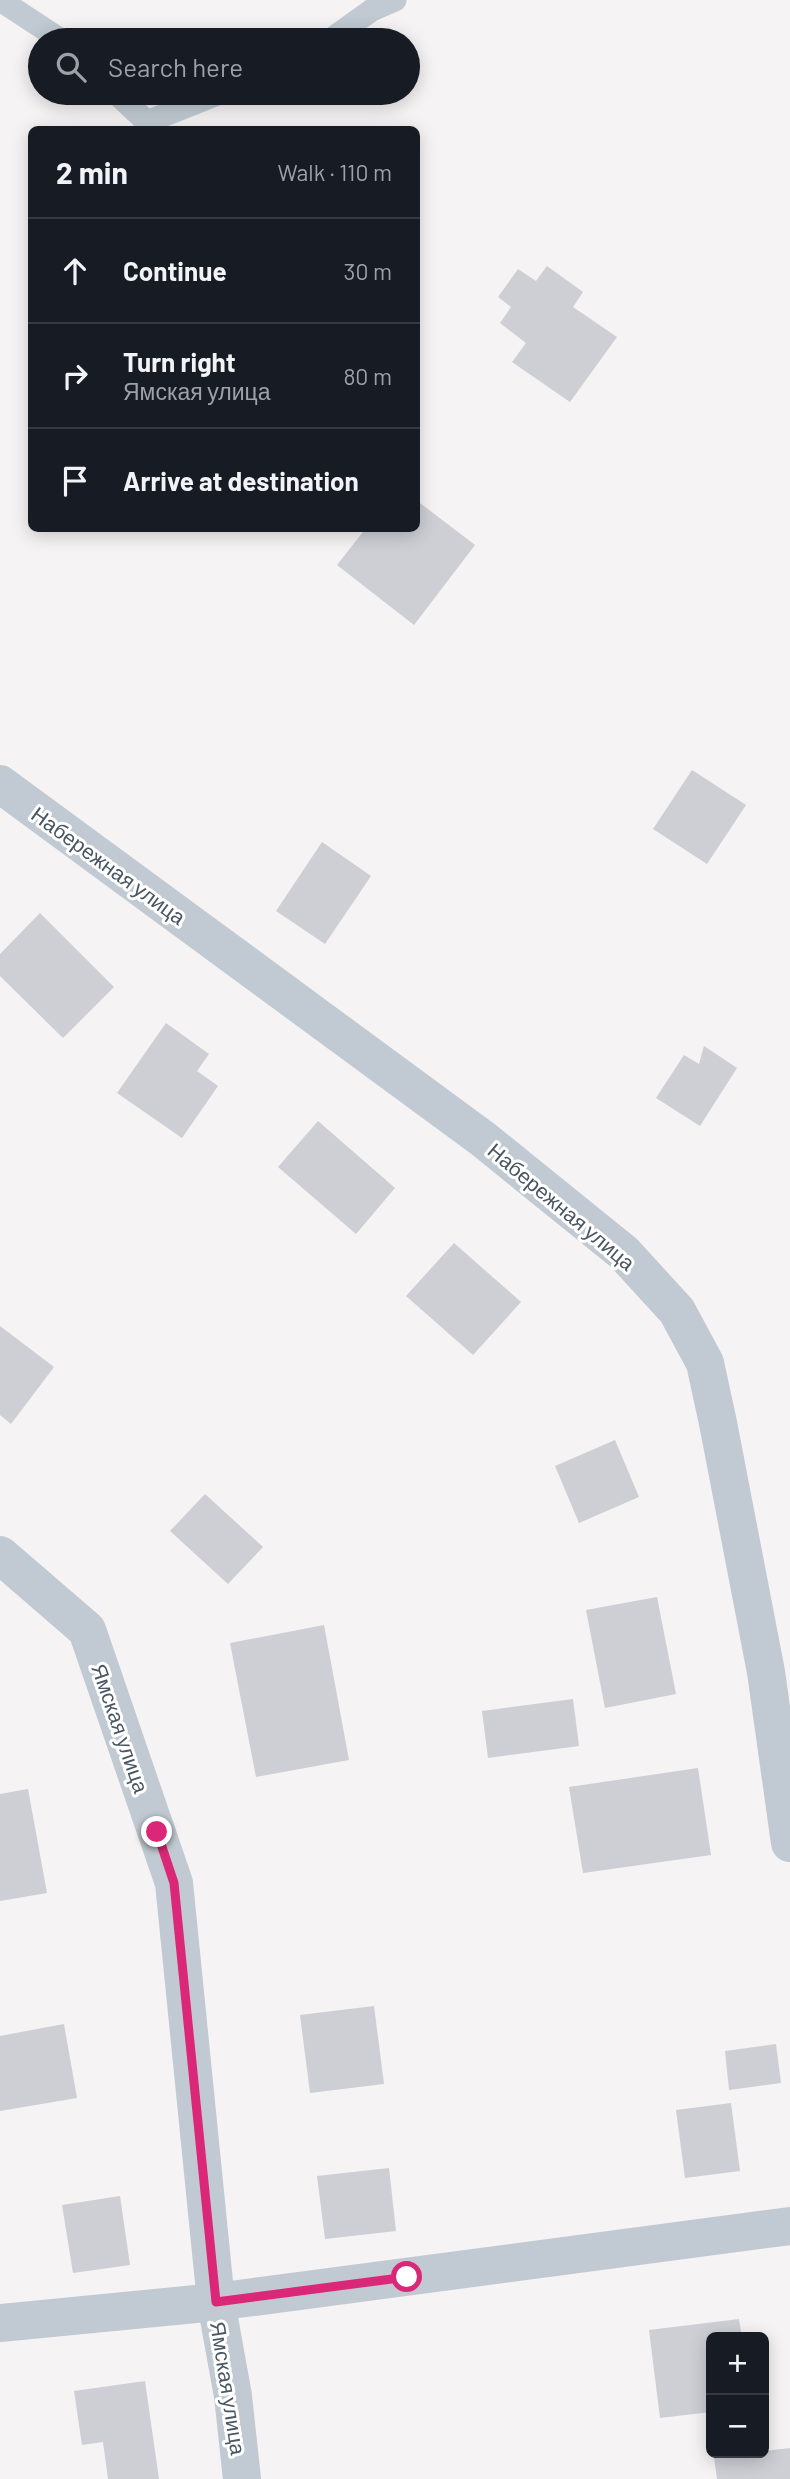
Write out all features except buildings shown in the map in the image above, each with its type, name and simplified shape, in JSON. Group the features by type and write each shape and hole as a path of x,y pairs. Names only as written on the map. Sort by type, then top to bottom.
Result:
{"street":[{"name":"Набережная улица","path":"0,784 483,1139 624,1253 677,1311 705,1363 718,1423 766,1672 790,1843"},
{"name":"Ямская улица","path":"0,1555 87,1630 174,1883 216,2302 233,2396 242,2479"},
{"path":"0,2323 216,2302 790,2226"}],"lane":[{"path":"0,0 43,28"},
{"path":"347,28 372,10 395,0"},
{"path":"129,105 147,122 190,105"}],"route":[{"path":"157,1832 174,1883 216,2302 407,2277"}]}
